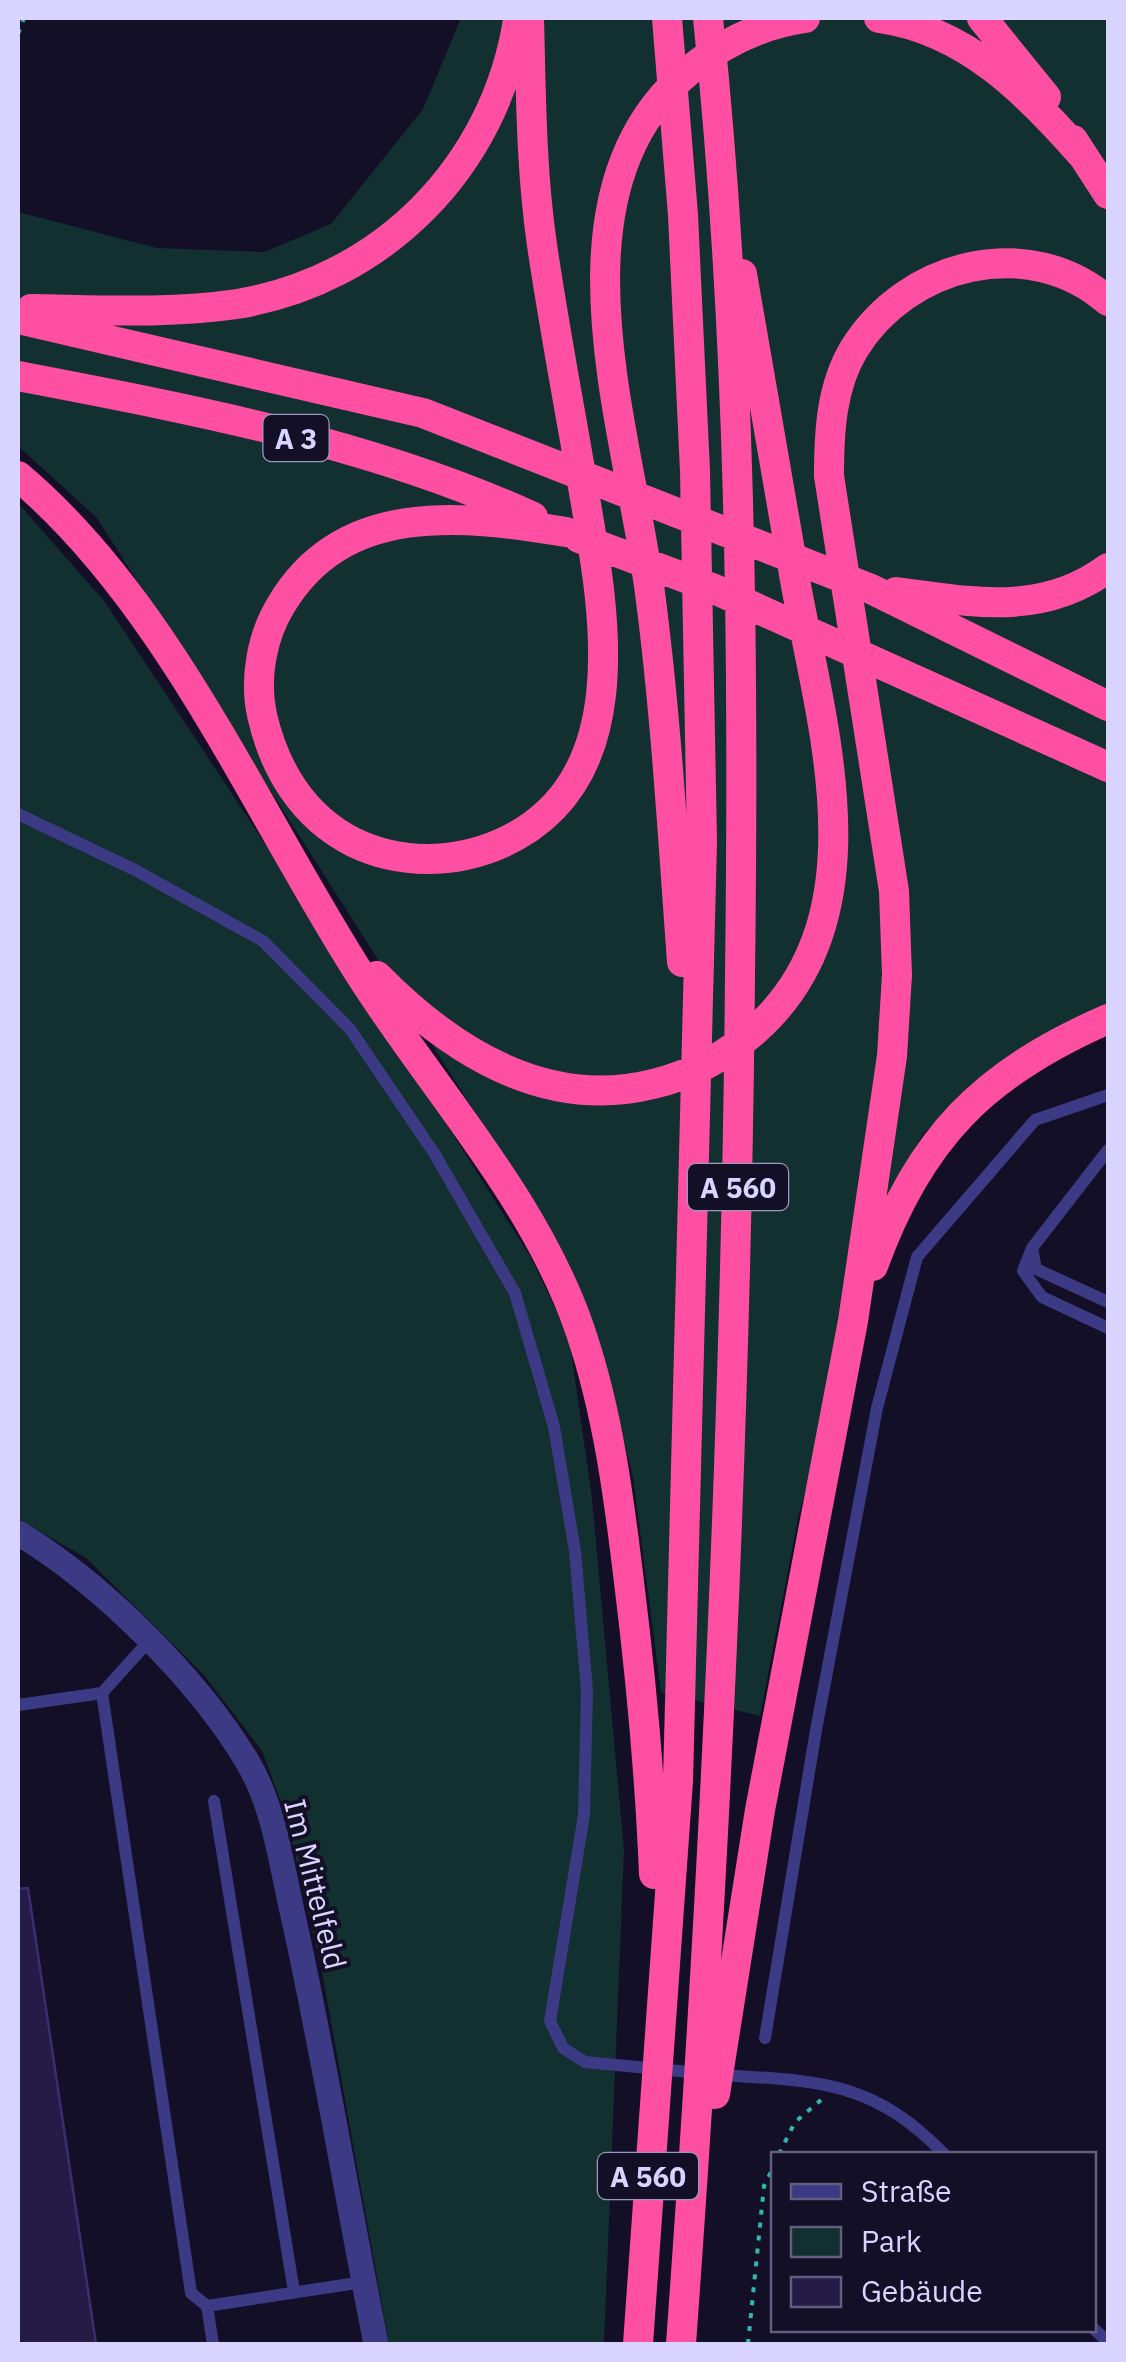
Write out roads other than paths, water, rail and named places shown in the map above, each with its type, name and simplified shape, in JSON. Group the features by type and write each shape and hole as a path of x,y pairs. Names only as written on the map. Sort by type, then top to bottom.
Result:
{"highway":[{"path":"18,309 149,310 240,303 284,292 366,255 406,228 470,154 507,71 518,18"},
{"path":"529,18 534,178 603,608 604,656 597,722 571,784 547,814 519,835 485,850 420,860 386,854 351,841 318,818 288,785 272,752 260,708 260,662 272,620 290,590 317,561 346,540 376,527 468,518 566,532"},
{"name":"A 560","path":"638,2344 678,1781 702,842 696,471 683,215 666,18"},
{"name":"A 560","path":"681,2344 719,1784 738,1289 740,645 718,133 708,18"},
{"path":"695,1140 668,758 650,592 605,307 606,225 616,176 642,123 680,78 736,39 802,18"},
{"path":"879,18 938,34 973,53 1046,113 1084,156"},
{"path":"982,18 1039,86 1108,194"},
{"path":"328,921 419,1017 469,1053 540,1082 612,1091 674,1078 732,1049 787,995 814,950 829,887 832,794 718,133"},
{"path":"688,2240 760,1810 854,1321 892,1056 897,974 885,812 829,476 829,434 837,389 852,352 876,318 907,292 942,273 982,264 1022,264 1062,273 1108,301"},
{"name":"A 3","path":"18,319 330,388 423,413 871,589 1108,706"},
{"name":"A 3","path":"18,376 169,405 479,492 566,532 712,588 1108,767"},
{"path":"18,476 98,554 146,618 328,921 536,1236 581,1333 620,1504 635,1628 645,1718 659,2007"},
{"path":"871,589 992,605 1032,603 1071,591 1108,568"},
{"path":"854,1321 901,1196 952,1119 996,1080 1108,1019"}],"street":[{"name":"Im Mittelfeld","path":"18,1533 76,1573 148,1642 192,1686 248,1763 274,1832 306,1976 376,2344"}],"lane":[{"path":"18,814 135,870 264,941 350,1029 434,1153 515,1293 554,1427 575,1551 587,1691 584,1815 550,2021 563,2048 585,2062 606,2068 838,2086 871,2096 912,2121 942,2152"},
{"path":"765,2038 816,1730 876,1408 918,1258 1036,1120 1108,1094"},
{"path":"1108,1150 1032,1248 1023,1270 1042,1297 1108,1328"},
{"path":"1032,1248 1036,1270 1108,1302"},
{"path":"18,1705 102,1692 148,1642"},
{"path":"102,1692 190,2293 207,2306 213,2344"},
{"path":"214,1802 294,2292"},
{"path":"207,2306 364,2282"}]}
